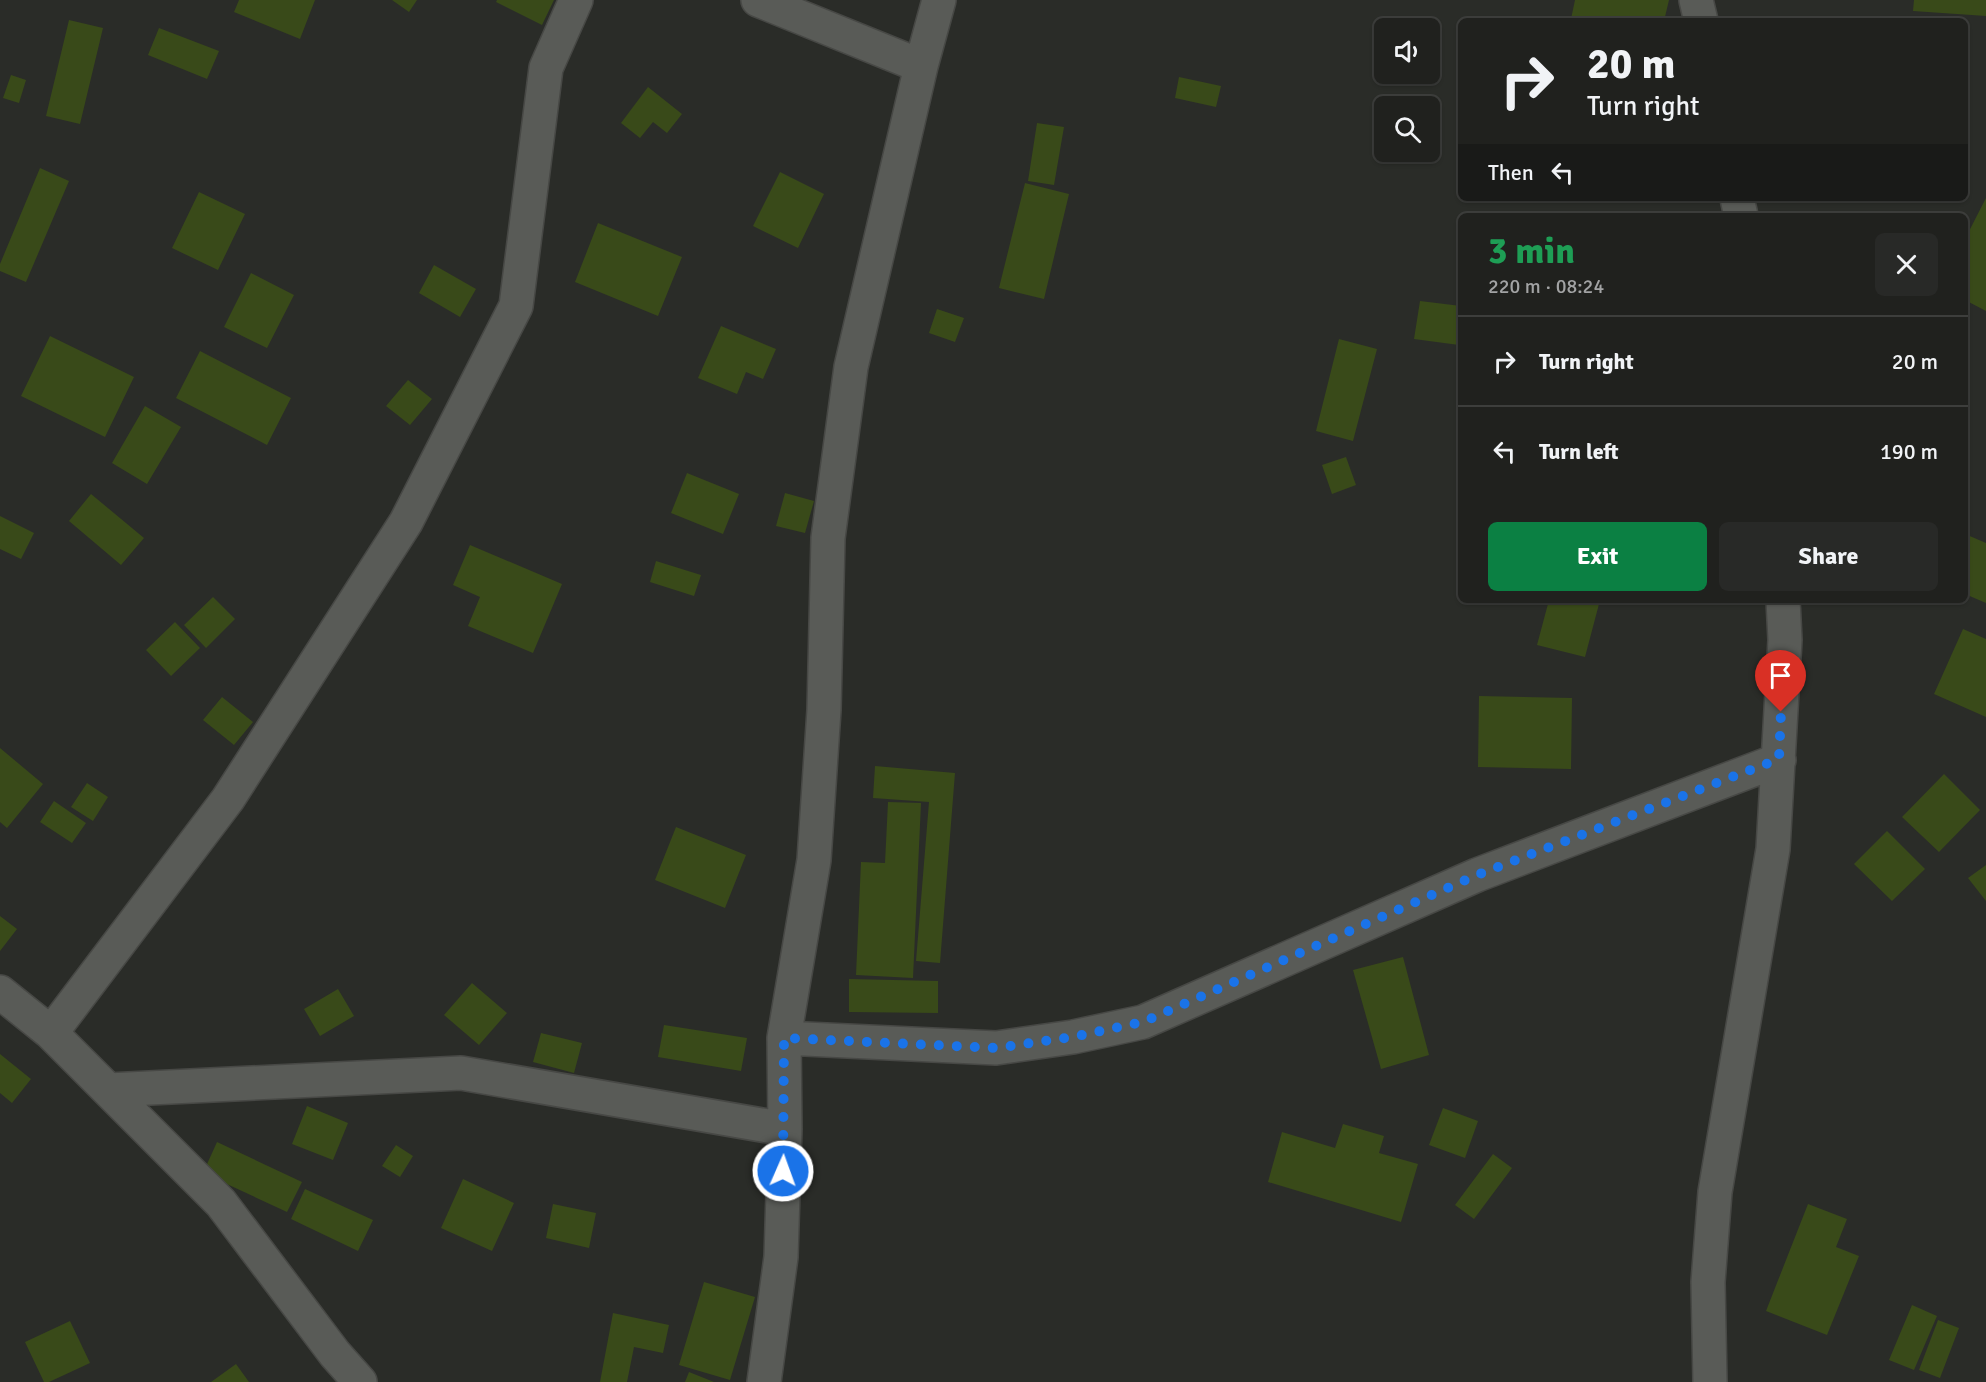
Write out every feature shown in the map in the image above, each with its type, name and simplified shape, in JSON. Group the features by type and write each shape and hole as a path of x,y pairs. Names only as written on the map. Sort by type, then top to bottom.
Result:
{"street":[{"path":"51,1033 228,799 400,532 511,317 516,306 546,68 576,0"},
{"path":"758,0 921,66"},
{"path":"764,1382 781,1257 785,1129 784,1038 814,860 824,710 828,538 851,367 921,66 939,0"},
{"path":"1696,0 1700,18"},
{"path":"1710,1382 1708,1282 1715,1192 1773,849 1785,640 1783,603"},
{"path":"784,1038 996,1048 1073,1037 1143,1022 1477,875 1779,759"},
{"path":"0,992 51,1033 221,1203 335,1354 360,1382"},
{"path":"108,1090 462,1074 785,1129"}],"building":[{"path":"239,0 315,0 300,39 234,12"},
{"path":"392,0 417,0 409,12"},
{"path":"497,0 554,0 542,25 496,2"},
{"path":"1575,0 1669,0 1665,18 1571,18"},
{"path":"1914,0 1986,0 1986,16 1913,11"},
{"path":"69,20 103,28 80,124 46,116"},
{"path":"159,28 219,51 207,79 148,55"},
{"path":"11,75 26,80 19,103 3,98"},
{"path":"1179,77 1221,86 1216,107 1175,98"},
{"path":"648,87 682,114 667,133 653,122 640,138 621,123"},
{"path":"1037,123 1064,127 1054,185 1028,181"},
{"path":"40,168 69,181 26,282 0,271 0,264"},
{"path":"780,172 824,194 798,248 753,226"},
{"path":"1025,183 1069,194 1044,299 999,288"},
{"path":"199,192 245,214 218,270 172,248"},
{"path":"1986,198 1986,311 1968,302 1968,233"},
{"path":"598,223 682,257 658,316 575,282"},
{"path":"434,265 476,289 460,317 419,293"},
{"path":"251,273 294,295 267,348 224,327"},
{"path":"1420,301 1458,306 1458,345 1414,339"},
{"path":"937,309 964,318 955,342 929,333"},
{"path":"721,326 776,349 763,379 746,372 737,394 698,378"},
{"path":"50,336 134,377 105,437 21,396"},
{"path":"1339,339 1377,349 1353,441 1316,431"},
{"path":"200,351 291,398 267,445 176,398"},
{"path":"408,380 432,399 410,425 386,406"},
{"path":"145,406 181,427 147,484 112,463"},
{"path":"1346,457 1356,485 1332,494 1322,465"},
{"path":"687,473 739,494 723,534 671,513"},
{"path":"785,493 814,501 805,533 776,526"},
{"path":"91,494 144,538 121,565 69,521"},
{"path":"0,516 34,533 21,559 0,549"},
{"path":"1968,535 1986,543 1986,603 1968,595"},
{"path":"470,545 562,584 533,653 468,626 480,597 453,585"},
{"path":"656,561 701,575 694,596 650,582"},
{"path":"213,597 235,619 206,648 184,625"},
{"path":"1548,603 1599,604 1585,657 1537,645"},
{"path":"175,622 200,648 171,676 146,650"},
{"path":"1963,629 1986,639 1986,717 1934,694"},
{"path":"1479,696 1572,698 1571,769 1478,767"},
{"path":"222,697 253,722 234,745 203,720"},
{"path":"0,748 43,784 7,828 0,822"},
{"path":"875,766 955,773 940,963 916,961 929,802 873,798"},
{"path":"1944,774 1980,810 1939,852 1902,817"},
{"path":"87,783 108,797 93,821 71,807"},
{"path":"54,801 86,823 72,843 40,822"},
{"path":"888,802 921,803 913,978 856,975 861,862 885,863"},
{"path":"676,827 746,855 725,908 655,880"},
{"path":"1887,831 1925,869 1892,901 1854,864"},
{"path":"1986,865 1986,901 1968,878"},
{"path":"0,916 17,929 0,951"},
{"path":"1403,957 1429,1055 1381,1069 1353,970"},
{"path":"849,979 938,981 938,1013 849,1012"},
{"path":"472,983 507,1013 479,1045 444,1015"},
{"path":"338,989 354,1016 320,1036 304,1009"},
{"path":"664,1025 747,1038 741,1071 658,1057"},
{"path":"541,1033 582,1043 574,1073 533,1062"},
{"path":"0,1054 31,1079 12,1103 0,1093"},
{"path":"307,1106 348,1123 333,1160 292,1144"},
{"path":"1443,1108 1478,1121 1465,1158 1429,1145"},
{"path":"1343,1124 1384,1136 1379,1153 1418,1164 1401,1222 1268,1182 1282,1132 1335,1148"},
{"path":"217,1142 302,1182 287,1212 203,1173"},
{"path":"396,1145 413,1156 400,1177 382,1166"},
{"path":"1493,1154 1512,1168 1474,1219 1455,1205"},
{"path":"463,1179 514,1203 492,1251 441,1228"},
{"path":"305,1189 373,1220 358,1251 291,1219"},
{"path":"553,1204 596,1213 589,1248 546,1238"},
{"path":"1808,1204 1847,1219 1836,1247 1859,1256 1827,1335 1766,1311"},
{"path":"704,1282 755,1297 730,1380 679,1365"},
{"path":"1912,1305 1937,1316 1914,1370 1889,1360"},
{"path":"613,1313 669,1325 663,1353 634,1347 627,1382 600,1382"},
{"path":"1938,1320 1959,1328 1940,1378 1919,1370"},
{"path":"70,1321 90,1363 49,1382 44,1382 25,1342"},
{"path":"236,1364 249,1382 211,1382"},
{"path":"689,1372 714,1382 685,1382"}],"route":[{"path":"783,1171 784,1038 996,1048 1073,1037 1143,1022 1477,875 1779,759 1781,712"}]}
